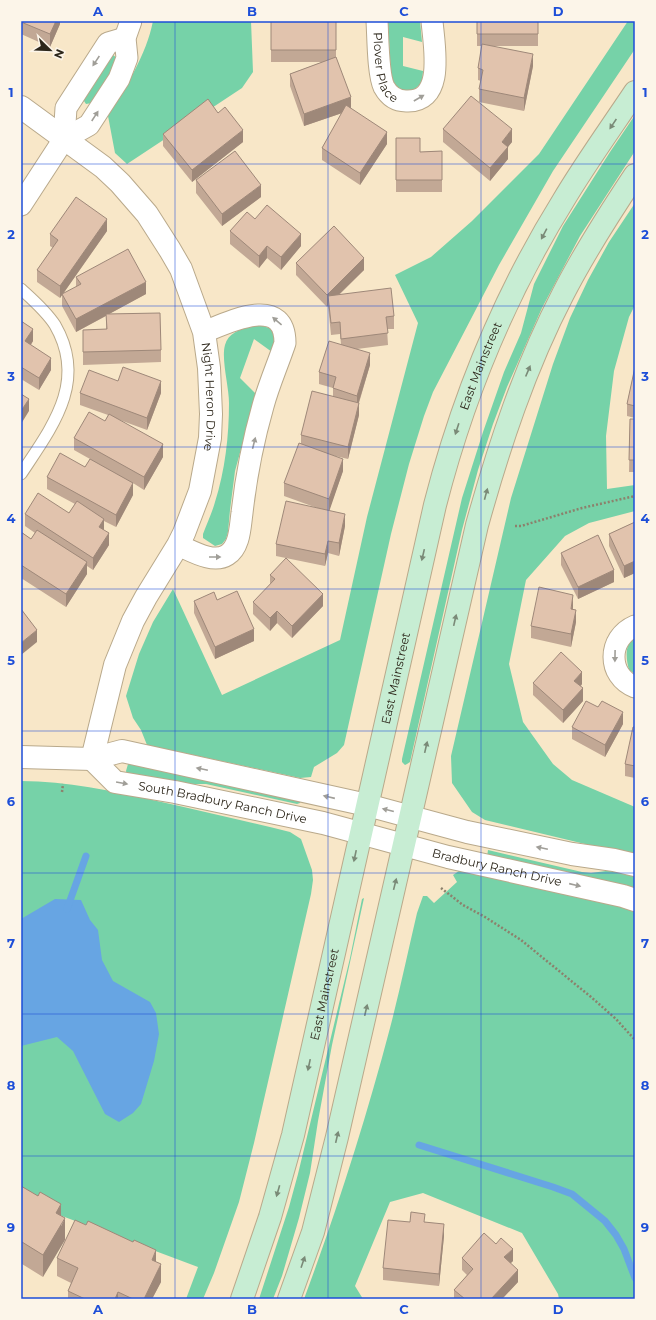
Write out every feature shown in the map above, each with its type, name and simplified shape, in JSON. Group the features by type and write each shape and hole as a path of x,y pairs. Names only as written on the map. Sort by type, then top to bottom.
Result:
{"main road":[{"name":"East Mainstreet","path":"242,1299 268,1224 286,1164 435,504 445,467 473,382 499,320 549,224 577,178 635,92"},
{"path":"289,1299 313,1232 324,1189 477,525 508,423 523,384 562,295 591,243 635,174"}],"street":[{"name":"Plover Place","path":"377,21 381,75 384,87 396,100 405,102 421,99 428,92 433,83 435,73 432,21"},
{"path":"64,139 66,108 108,43 128,29"},
{"path":"21,205 64,139 89,125 119,79 128,58 128,29"},
{"name":"Night Heron Drive","path":"21,107 97,163 120,183 147,214 181,269 204,332 209,368 211,407 210,438 200,491 178,545 146,596 133,621 115,665 92,759"},
{"path":"178,545 208,557 220,558 228,554 235,546 240,530 250,461 263,406 285,343 283,326 278,320 261,314 235,320 204,332"},
{"path":"635,626 623,634 616,643 614,652 614,662 617,671 627,684 635,687"},
{"path":"21,757 92,759 122,751 367,805 482,835 572,854 614,860 635,865"},
{"name":"South Bradbury Ranch Drive","path":"92,759 115,782 310,820 360,833"},
{"name":"Bradbury Ranch Drive","path":"360,833 448,857 635,900"}],"lane":[{"path":"21,289 44,311 54,324 65,351 68,378 65,395 58,415 21,474"}],"path":[{"path":"515,526 522,526 582,508 635,496"},
{"path":"62,792 63,784"},
{"path":"441,888 463,905 521,940 591,997 616,1019 635,1040"}],"green space":[{"path":"153,21 251,21 253,72 242,88 127,164 115,153 108,116 140,59 146,46"},
{"path":"388,21 420,21 422,42 403,37 403,66 423,71 422,83 412,91 402,91 397,88 391,76"},
{"path":"628,21 635,21 635,49 553,171 499,265 433,392 409,464 391,534 344,745 337,753 314,767 311,777 300,778 147,745 141,730 133,718 126,696 139,654 153,622 173,589 222,695 340,640 367,517 418,323 395,275 431,257 472,221 539,154"},
{"path":"113,55 117,58 116,64 92,103 86,104 84,98"},
{"path":"635,115 635,151 580,236 542,308 507,387 493,424 478,470 462,530 410,762 405,765 402,762 402,759 462,498 504,372 521,333 534,284 563,226"},
{"path":"635,203 635,305 629,317 614,371 606,436 607,489 635,485 635,511 589,523 565,536 526,580 509,664 523,722 553,764 572,780 635,807 635,856 485,820 472,812 452,783 451,756 511,498 553,364 570,318 588,280 609,242"},
{"path":"250,326 263,326 272,329 276,341 272,352 254,339 240,378 256,394 235,471 228,532 226,539 222,544 215,546 203,538 203,534 218,490 224,466 227,441 229,403 224,351 227,341 232,335"},
{"path":"635,637 635,674 629,670 627,648 631,640"},
{"path":"131,761 301,800 300,803 297,804 206,784 173,784 127,775 126,771 128,764"},
{"path":"21,781 38,781 106,790 290,832 301,839 312,870 313,880 311,894 254,1143 239,1202 214,1273 203,1299 186,1299 198,1267 30,1204 21,1198"},
{"path":"488,850 582,872 591,873 613,870 635,872 635,892 487,857"},
{"path":"469,870 635,909 635,1299 559,1299 558,1294 522,1233 423,1193 390,1202 355,1286 363,1299 304,1299 328,1232 361,1130 394,1014 417,913 423,896 427,896 434,903 457,882 453,875 459,871"},
{"path":"364,898 332,1045 310,1173 299,1218 282,1276 273,1299 259,1299 289,1207 298,1174 350,958 362,899"}],"water":[{"path":"55,899 81,900 90,920 98,930 102,960 113,981 150,1002 156,1013 159,1034 154,1061 141,1104 133,1113 119,1122 105,1114 73,1051 57,1037 21,1046 21,919"}],"building":[{"path":"21,21 56,21 50,34"},
{"path":"271,21 336,21 336,50 271,50"},
{"path":"477,21 538,21 538,34 477,34"},
{"path":"482,44 533,54 524,98 479,89 483,70 478,68"},
{"path":"336,57 351,97 304,114 290,74"},
{"path":"471,96 512,129 502,142 508,147 490,168 443,129"},
{"path":"208,99 218,113 225,107 243,130 192,170 163,134"},
{"path":"346,105 387,132 360,173 322,148"},
{"path":"396,138 420,138 420,152 442,151 442,180 396,180"},
{"path":"235,151 261,185 222,214 196,180"},
{"path":"76,197 107,219 60,286 37,270 58,240 50,234"},
{"path":"267,205 301,234 281,257 267,246 259,256 230,231 247,212 255,219"},
{"path":"334,226 364,258 327,295 296,263"},
{"path":"128,249 146,282 76,319 62,294 81,284 76,277"},
{"path":"391,288 394,316 386,317 388,333 341,339 340,322 331,323 328,296"},
{"path":"160,313 161,350 83,352 83,330 107,329 106,314"},
{"path":"21,321 33,329 25,341 51,358 39,378 21,367"},
{"path":"329,341 370,353 357,396 333,388 336,377 319,372"},
{"path":"123,367 161,381 147,418 80,393 89,370 118,381"},
{"path":"635,367 635,406 627,404"},
{"path":"312,391 359,403 348,447 301,435"},
{"path":"21,394 29,399 21,411"},
{"path":"89,412 105,421 109,414 163,444 144,477 74,438"},
{"path":"630,419 635,419 635,460 629,460"},
{"path":"299,443 343,459 329,499 284,483"},
{"path":"60,453 85,467 90,459 133,483 116,515 47,477"},
{"path":"38,493 69,513 77,501 104,519 99,527 109,533 93,558 25,514"},
{"path":"286,501 345,514 339,543 328,541 325,554 276,544"},
{"path":"635,522 635,561 624,566 609,534"},
{"path":"37,530 87,562 66,594 21,565 21,532 31,539"},
{"path":"598,535 614,570 578,587 561,553"},
{"path":"286,558 323,594 292,626 277,611 270,618 253,602 275,579 270,575"},
{"path":"539,587 573,595 571,609 576,610 571,634 531,626"},
{"path":"237,591 254,629 215,647 194,601 214,592 217,600"},
{"path":"21,609 37,630 21,643"},
{"path":"561,652 582,672 574,681 583,688 563,710 533,683"},
{"path":"586,701 598,707 602,701 623,712 605,745 572,727"},
{"path":"633,727 635,727 635,766 625,764"},
{"path":"21,1186 38,1196 40,1192 61,1204 56,1213 65,1218 43,1255 22,1242 21,1243"},
{"path":"411,1212 425,1214 424,1222 444,1224 439,1274 383,1268 388,1220 410,1222"},
{"path":"75,1220 86,1225 88,1221 133,1242 134,1240 156,1250 152,1260 161,1264 144,1299 133,1299 118,1292 115,1299 85,1299 68,1291 78,1268 57,1258"},
{"path":"484,1233 496,1244 501,1238 513,1249 504,1257 518,1270 491,1299 465,1299 454,1290 473,1269 462,1258"}],"waterway":[{"path":"67,909 86,856"},
{"path":"419,1145 572,1194 605,1221 616,1235 624,1249 635,1278"}]}
